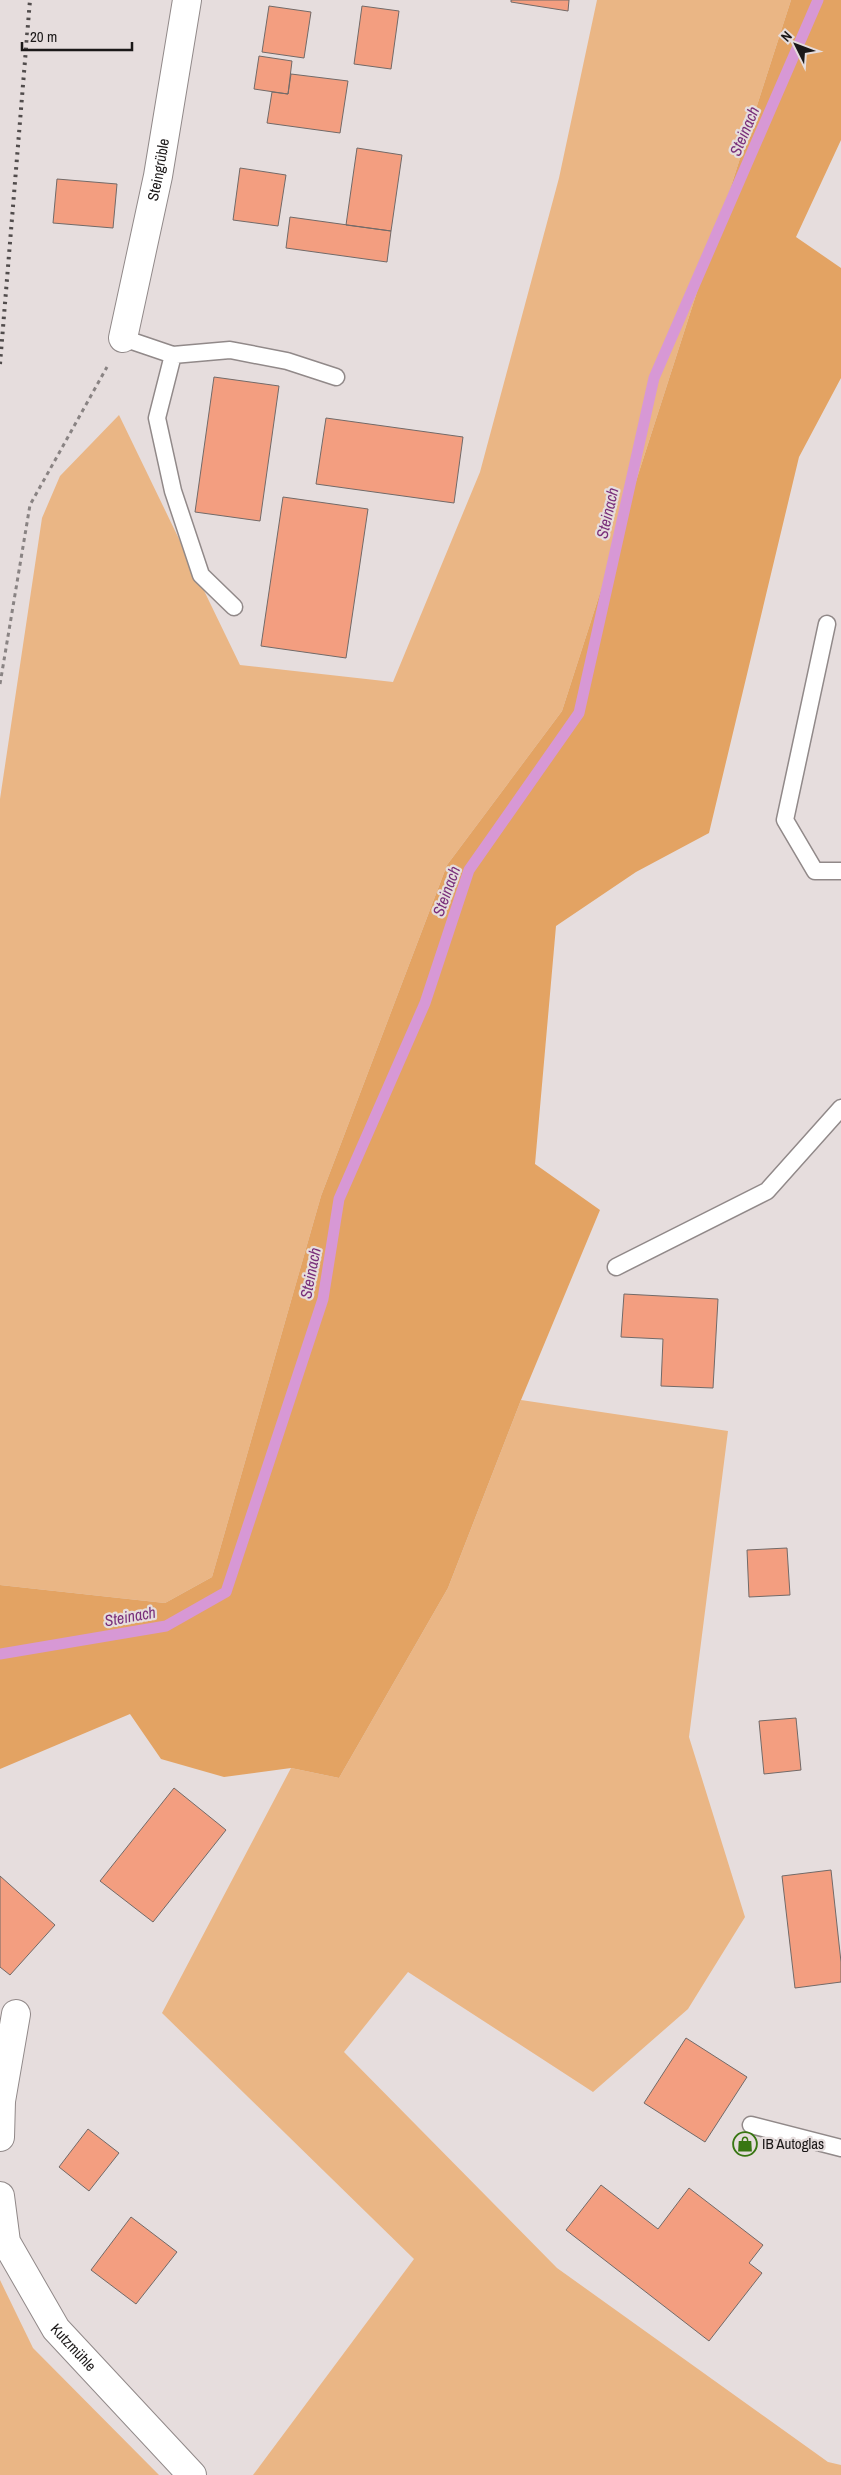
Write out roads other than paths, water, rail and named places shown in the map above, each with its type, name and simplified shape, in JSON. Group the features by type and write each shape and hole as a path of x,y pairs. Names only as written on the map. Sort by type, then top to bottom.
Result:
{"street":[{"name":"Steingrüble","path":"123,338 158,176 187,0"},
{"path":"0,2137 1,2101 16,2014"},
{"name":"Kutzmühle","path":"0,2196 6,2242 56,2330 192,2475"}],"lane":[{"path":"123,338 173,355 230,350 287,361 336,377"},
{"path":"173,355 157,418 174,491 201,575 234,607"},
{"path":"827,624 785,820 815,871 841,871"},
{"path":"616,1267 767,1191 841,1108"},
{"path":"751,2126 841,2148"}],"waterway":[{"name":"Steinach","path":"0,1654 166,1626 226,1592 323,1299 339,1199 425,1003 469,870 579,713 654,378 818,0"}],"railway":[{"path":"0,364 30,0"}],"place":[{"name":"IB Autoglas","path":"745,2144"}]}
